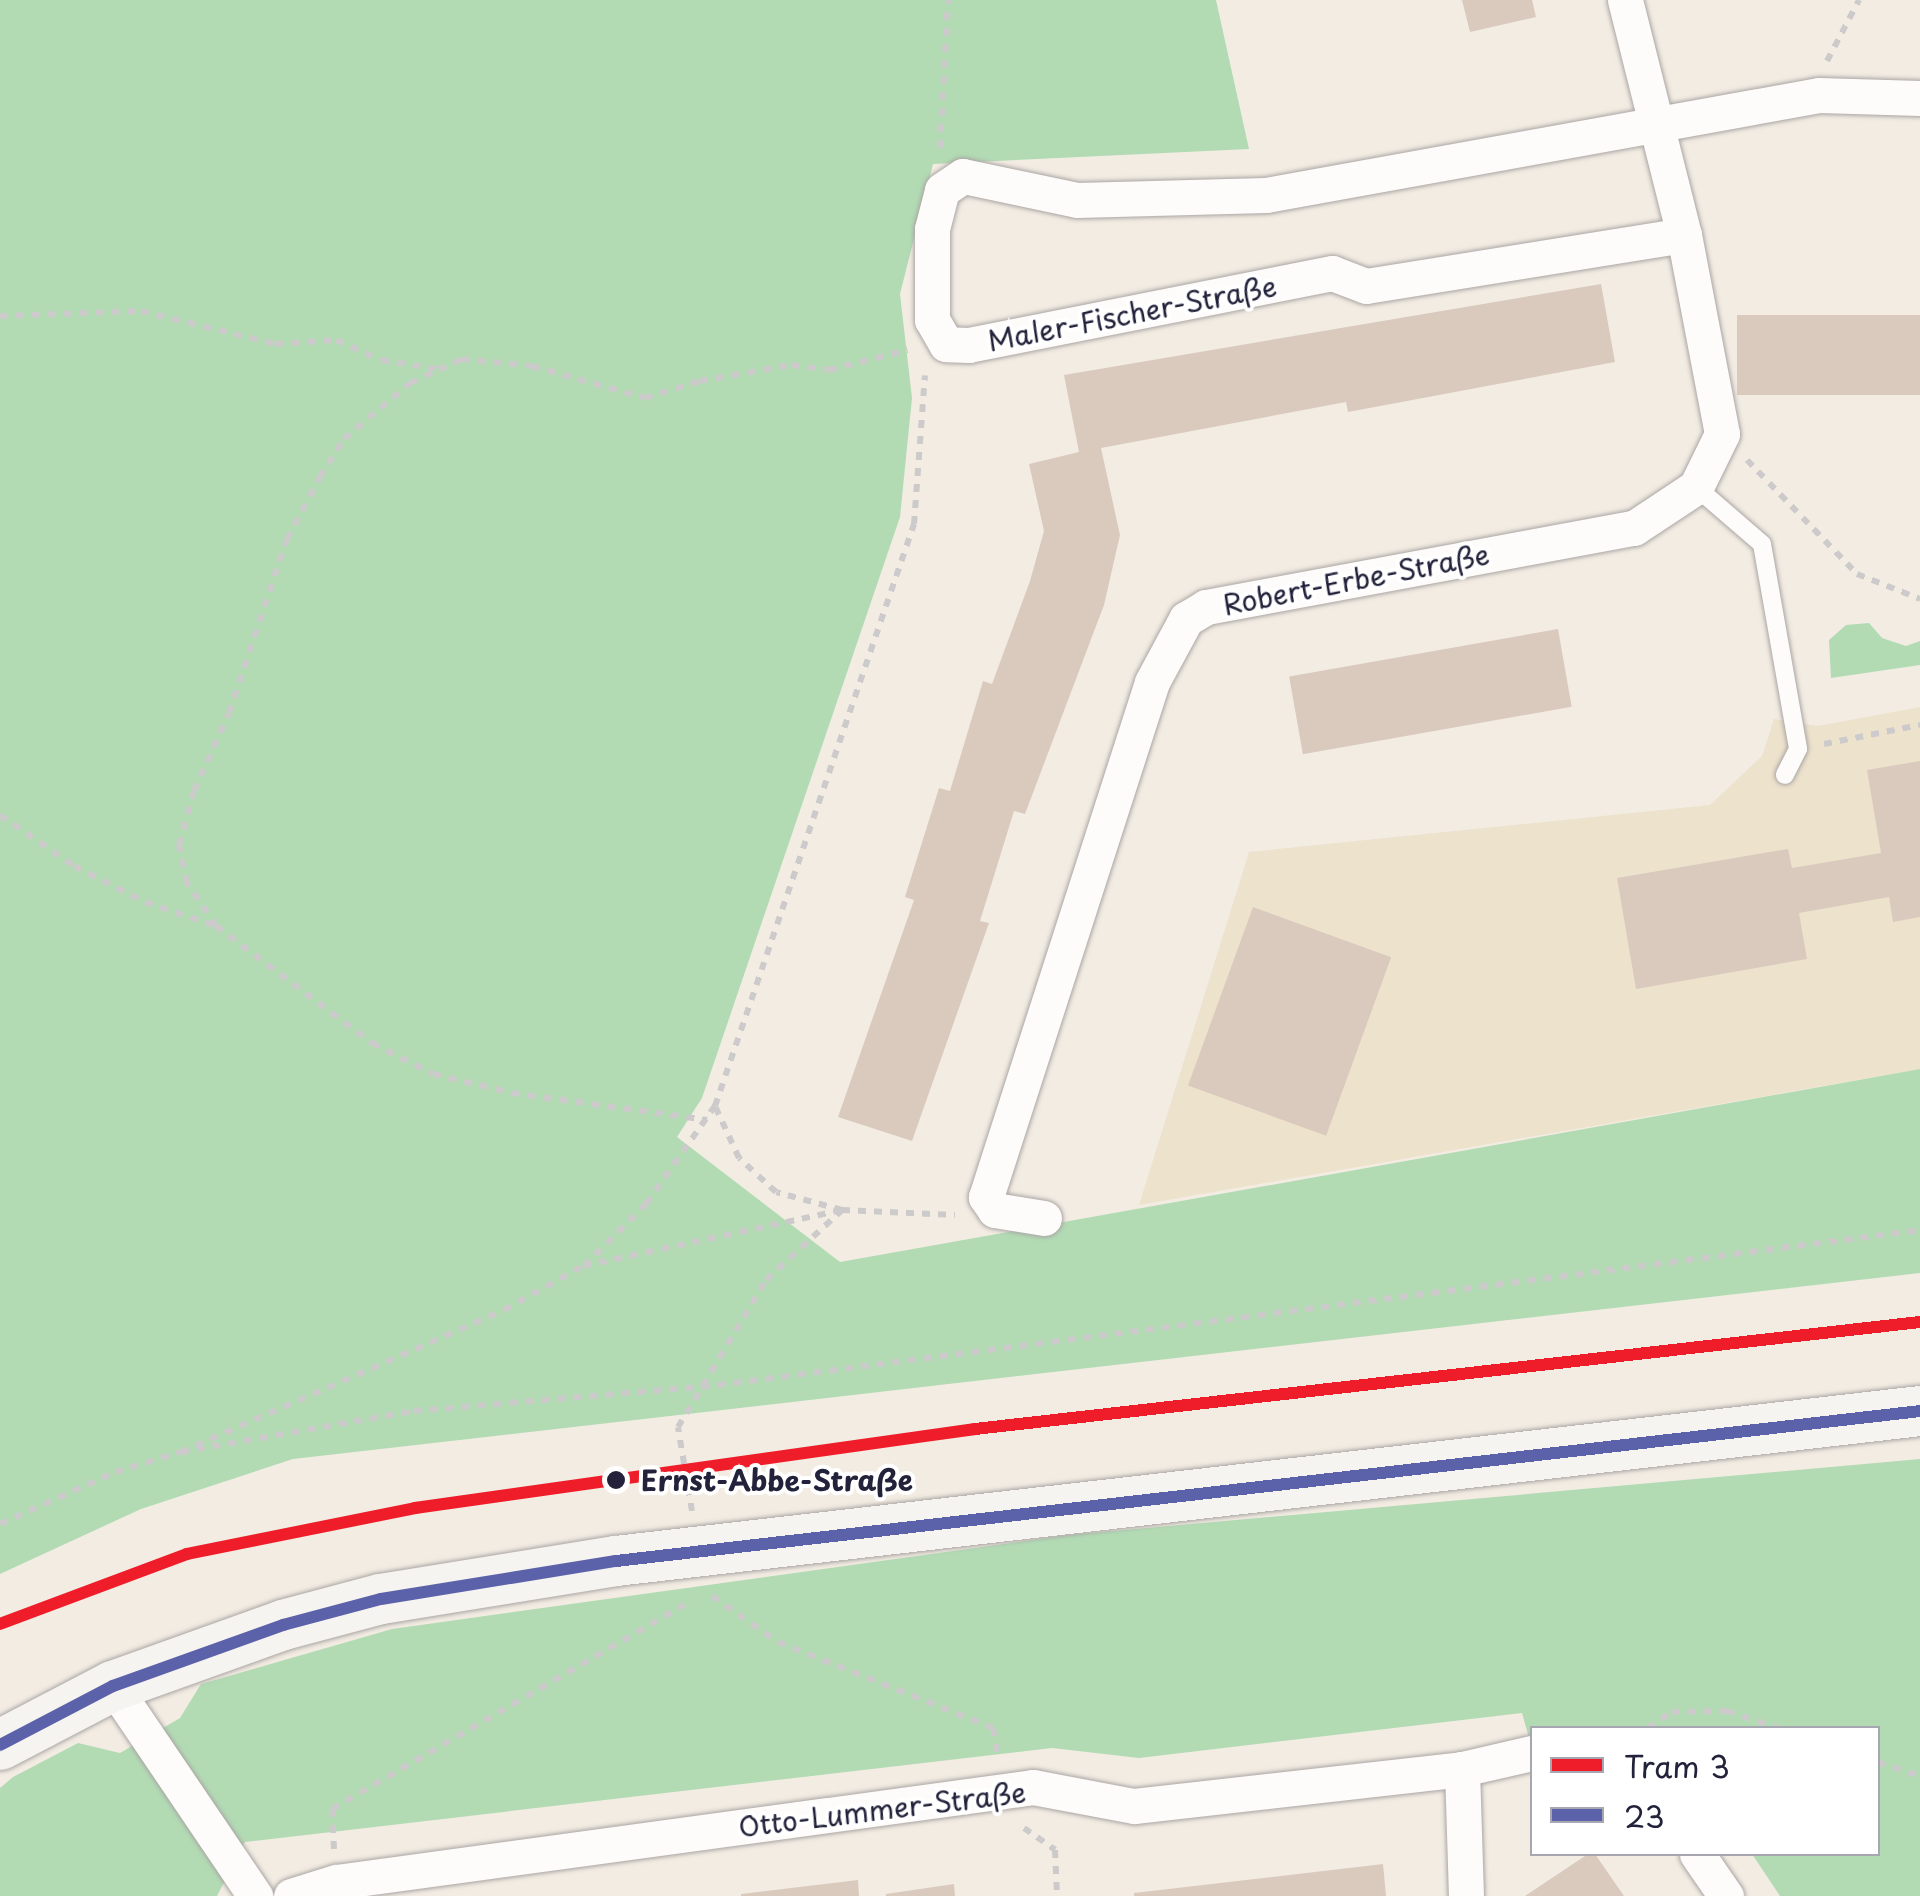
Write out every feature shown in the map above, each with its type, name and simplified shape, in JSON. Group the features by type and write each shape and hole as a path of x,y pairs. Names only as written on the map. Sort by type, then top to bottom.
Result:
{"main road":[{"path":"0,1745 112,1686 283,1625 381,1600 616,1560 1920,1411"}],"street":[{"path":"1626,0 1684,235 1722,434 1696,488"},
{"path":"934,345 932,228 942,190 963,176 1077,200 1266,195 1819,95 1920,98"},
{"name":"Maler-Fischer-Straße","path":"934,345 968,345 1332,273 1366,286 1684,235"},
{"name":"Robert-Erbe-Straße","path":"1044,1218 994,1210 986,1197 1152,682 1186,619 1206,607 1634,528 1696,488"},
{"path":"112,1686 255,1896"},
{"name":"Otto-Lummer-Straße","path":"291,1896 336,1882 1032,1787 1134,1806 1462,1769 1530,1753"},
{"path":"1462,1769 1466,1896"},
{"path":"1699,1856 1726,1896"}],"lane":[{"path":"1696,488 1762,544 1798,749 1786,775"}],"path":[{"path":"938,167 948,0"},
{"path":"1828,59 1859,0"},
{"path":"0,316 141,312 275,344 336,340 380,360 438,370"},
{"path":"0,1524 115,1472 181,1452 504,1310 583,1266 646,1204 716,1106 914,524 934,345 829,370 792,364 700,381 645,398 532,366 462,358 410,383 344,439 288,539 179,845 186,883 216,926"},
{"path":"1722,434 1857,574 1920,599"},
{"path":"1798,749 1920,725"},
{"path":"0,815 128,893 216,926 372,1043 433,1074 512,1093 707,1120"},
{"path":"583,1266 842,1210 776,1192 739,1158 716,1106"},
{"path":"181,1452 414,1411 702,1387 1087,1341 1920,1230"},
{"path":"706,1592 778,1642 993,1728 1003,1791 1001,1811 1054,1850 1056,1896"},
{"path":"1651,1726 1672,1712 1726,1711 1772,1726"},
{"path":"1880,1763 1920,1776"}],"shaded area":[{"path":"1920,707 1920,1069 1139,1205 1249,852 1710,805 1762,756 1774,719 1818,726"}],"green space":[{"path":"0,0 1216,0 1249,149 933,164 900,294 912,398 900,517 702,1098 677,1137 840,1262 1920,1069 1920,1273 293,1459 141,1509 0,1574"},
{"path":"1869,623 1882,638 1906,646 1920,641 1920,665 1831,678 1829,640 1846,625"},
{"path":"1920,1459 1920,1896 1780,1896 1753,1856 1880,1856 1880,1726 1530,1726 1529,1738 1522,1713 1139,1758 1052,1748 245,1842 217,1896 0,1896 0,1788 13,1777 78,1743 120,1753 180,1718 201,1684 392,1629 1068,1535"}],"building":[{"path":"1462,0 1532,0 1536,17 1470,32"},
{"path":"1601,284 1615,362 1348,412 1346,402 1101,448 1120,535 1104,605 1025,814 1014,811 980,921 989,923 912,1141 838,1117 914,900 905,897 939,788 950,791 983,681 992,684 1030,581 1044,531 1029,464 1079,452 1064,375"},
{"path":"1737,315 1920,315 1920,395 1737,395"},
{"path":"1558,629 1572,707 1303,754 1289,676"},
{"path":"1920,761 1920,917 1893,922 1889,897 1799,913 1807,959 1636,989 1617,878 1788,849 1792,868 1881,853 1867,770"},
{"path":"1253,907 1391,957 1326,1136 1188,1086"},
{"path":"1585,1856 1596,1856 1624,1896 1525,1896"},
{"path":"1383,1864 1386,1896 1134,1896 1134,1893"},
{"path":"858,1880 859,1896 741,1896 741,1894"},
{"path":"954,1884 955,1896 886,1896 886,1894"}],"tram line":[{"name":"3","path":"0,1624 187,1554 415,1508 975,1429 1920,1322"}],"transit line":[{"name":"23","path":"0,1745 113,1686 283,1625 381,1599 616,1561 1920,1411"}],"place":[{"name":"Ernst-Abbe-Straße","path":"616,1480"}]}
